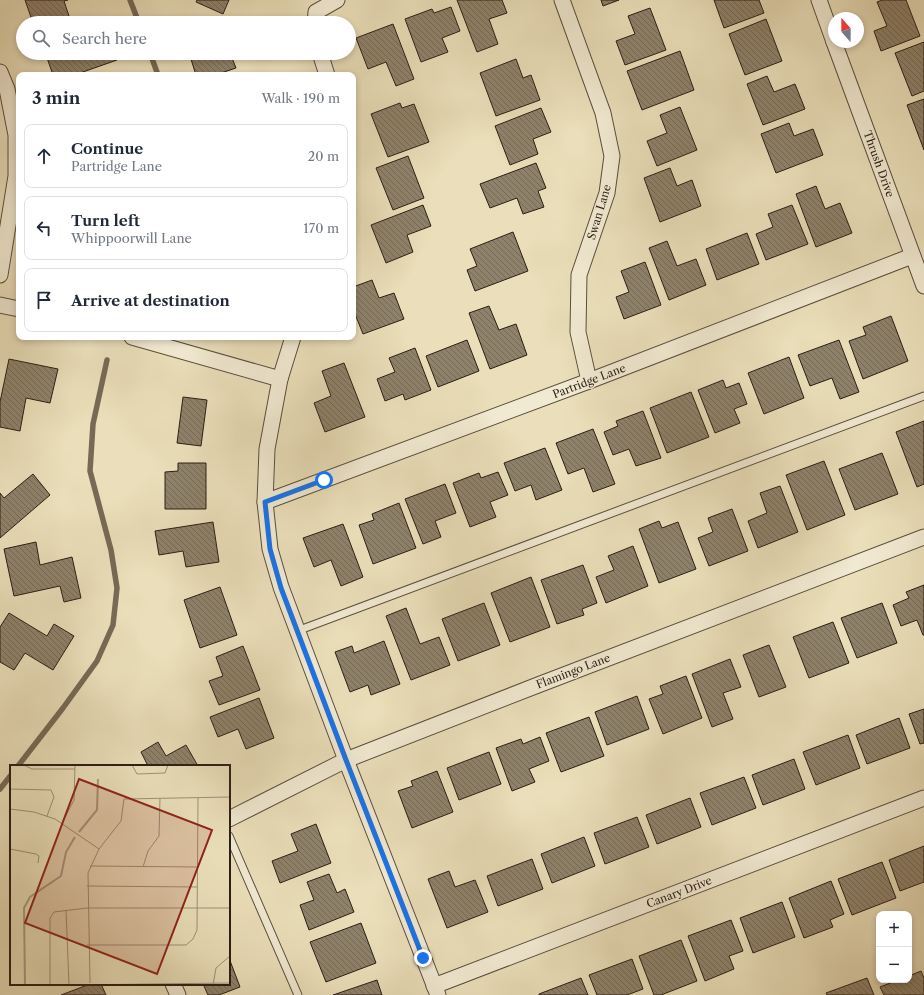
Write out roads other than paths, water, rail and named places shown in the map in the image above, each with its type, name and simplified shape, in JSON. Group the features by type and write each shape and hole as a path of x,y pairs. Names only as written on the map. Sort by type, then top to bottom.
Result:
{"street":[{"path":"316,16 316,12 337,0"},
{"name":"Swan Lane","path":"562,0 602,112 612,156 607,193 579,275 578,332 589,381"},
{"name":"Thrush Drive","path":"819,0 828,25"},
{"name":"Thrush Drive","path":"836,48 924,286"},
{"path":"0,72 7,89 16,135 16,176 0,275"},
{"name":"Partridge Lane","path":"265,502 589,381 912,256"},
{"path":"0,305 16,308"},
{"path":"143,340 280,379"},
{"path":"292,340 280,379 267,450 265,502 270,549 281,588 436,991"},
{"name":"Flamingo Lane","path":"230,818 346,760 924,537"},
{"name":"Canary Drive","path":"436,991 924,798"},
{"path":"173,985 178,995"}],"lane":[{"path":"297,630 924,396"},
{"path":"230,838 298,995"}],"waterway":[{"path":"130,0 136,16"},
{"path":"153,60 157,72"},
{"path":"19,765 97,661 113,625 117,588 111,550 90,471 93,424 107,360"},
{"path":"0,789 10,776"}]}
